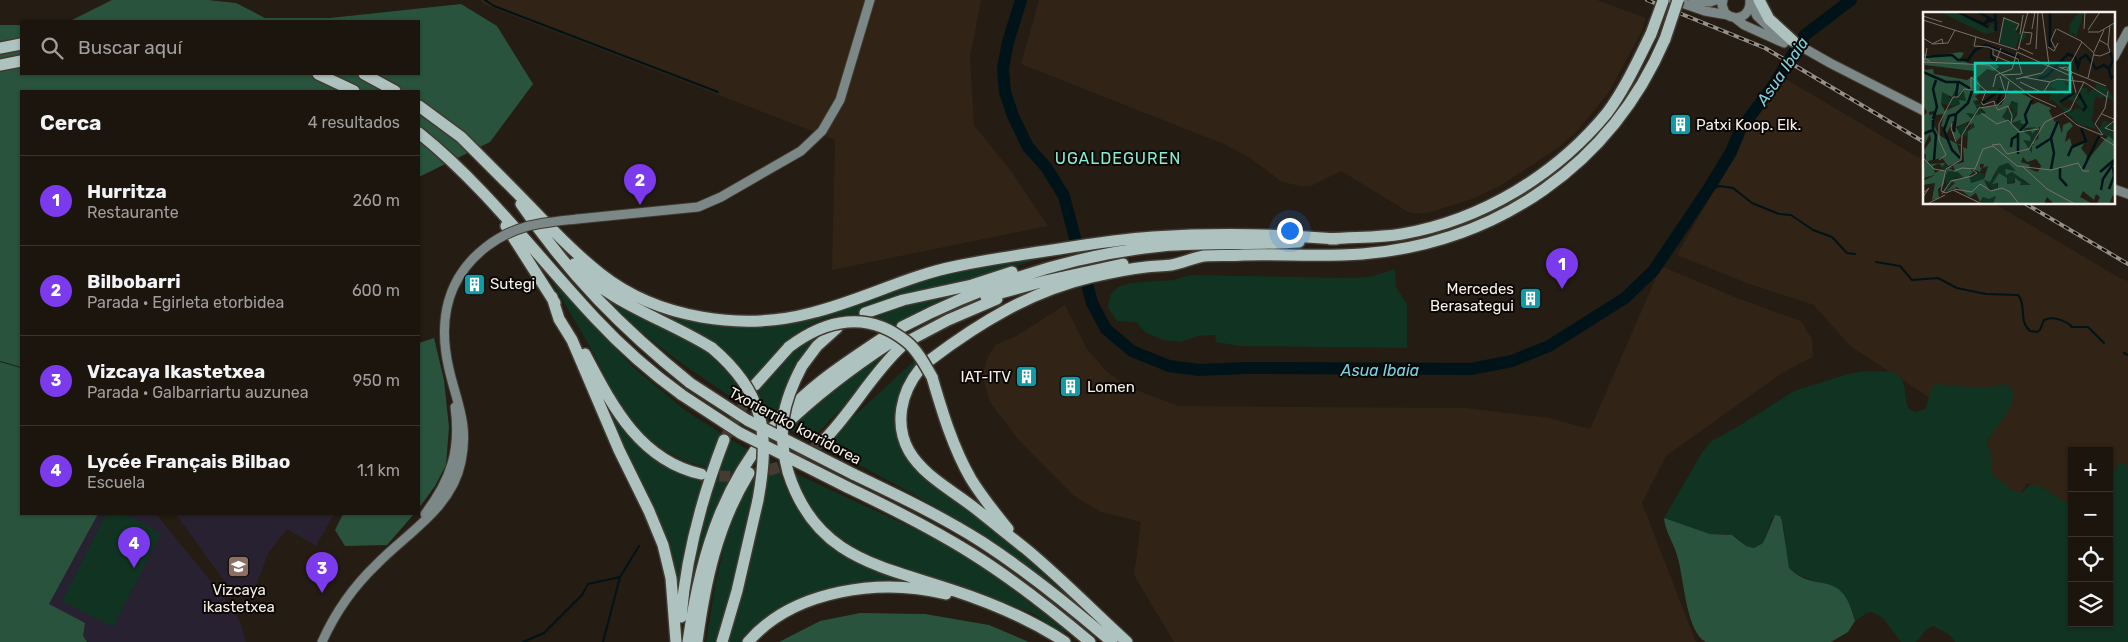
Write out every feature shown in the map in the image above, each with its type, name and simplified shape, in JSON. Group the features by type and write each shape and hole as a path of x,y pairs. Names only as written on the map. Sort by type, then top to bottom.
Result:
{"highway":[{"path":"865,313 902,300 972,285 1024,269 1046,267 1141,248 1195,244 1281,243 1402,234 1444,224 1494,204 1517,191 1583,140 1608,112 1633,70 1651,34 1663,0"},
{"path":"1046,267 950,304 907,333 981,299 1108,270 1170,265 1205,256 1360,254 1407,248 1451,237 1502,216 1548,187 1581,161 1623,114 1647,77 1665,39 1678,0"},
{"path":"1753,0 1792,43"},
{"path":"0,48 20,44"},
{"path":"0,64 20,61"},
{"path":"320,75 352,90"},
{"path":"366,75 393,90"},
{"name":"Txorierriko korridorea","path":"420,107 461,137 501,176 542,235 589,292 640,342 690,383 747,420 908,500 981,541 1038,581 1112,642"},
{"name":"Txorierriko korridorea","path":"420,134 437,148 490,201 595,319 641,362 682,395 740,433 915,520 973,554 1029,593 1090,642"},
{"path":"501,176 572,249 602,275 655,303 711,319 759,321 801,316 827,309 939,270 987,260 1125,239 1181,235 1282,235 1337,238"},
{"path":"490,201 552,297 615,409 632,432 647,447 669,462 701,474"},
{"path":"522,205 580,271 600,287 636,310 690,334 712,348 728,362 742,379 757,407 764,433 764,465 746,556 722,642"},
{"path":"930,360 973,329 1044,286"},
{"path":"552,297 560,319 572,340 619,450 649,511 663,545 671,578 677,642"},
{"path":"755,385 789,347 811,331 829,324 858,322 869,324 887,330 907,342 918,353 932,377 942,411 970,478 988,505 1028,551"},
{"path":"837,328 817,346 802,366 788,396 781,434 782,450 788,472 800,503 812,521 823,533 852,554 886,570 952,590 1002,608 1035,624 1065,642"},
{"path":"823,441 842,420 875,375 893,342"},
{"path":"688,642 699,574 707,545 733,484 748,461 766,435 794,405 844,364 893,342"},
{"path":"696,642 711,563 726,516 770,439 803,407 829,386 893,342"},
{"path":"920,369 908,385 900,417 902,433 909,451 930,475 1028,551 1127,642"},
{"path":"677,642 694,537 703,500 724,440"},
{"path":"748,642 768,623 786,612 842,592 876,588 908,589 940,593 1002,608"}],"street":[{"path":"322,642 336,616 355,588 374,566 409,534 436,500 452,469 457,434 452,382 443,333 448,301 460,275 472,259 507,233 529,225 698,207 721,197 801,151 822,131 840,100 870,0"},
{"path":"1673,0 1705,11 1732,17 1745,14 1753,0"},
{"path":"1693,0 1710,2 1716,0"},
{"path":"1723,0 1723,9 1744,24 1792,43 1923,110"},
{"path":"2116,53 2128,31"},
{"path":"2116,190 2128,194"},
{"path":"2116,195 2128,200"}],"shaded area":[{"path":"480,0 981,0 970,57 974,125 1011,171 1048,226 832,270 835,140 483,4"},
{"path":"1039,0 1597,0 1646,18 1641,33 1609,92 1578,130 1558,148 1500,186 1472,199 1431,212 1417,214 1408,212 1341,171 1311,186 1300,186 1282,182 1250,158 1226,145 1021,64"},
{"path":"1781,76 1923,160 1923,205 1997,205 2128,281 2128,539 2113,530 2113,447 2068,447 2068,505 2028,483 2016,500 1971,469 1990,437 1850,346 1814,305 1749,284 1677,255 1717,185 1748,122"},
{"path":"1661,266 1737,298 1801,321 1812,339 1813,357 1782,373 1666,456 1642,503 1696,642 1174,642 1134,575 1141,522 1101,512 1074,496 1017,438 990,402 982,374 995,345 1016,336 1065,305 1087,349 1107,372 1131,388 1179,406 1466,408 1549,418 1590,429"},
{"path":"97,515 157,515 232,607 241,624 246,642 87,642 49,604"},
{"name":"Vizcaya ikastetxea","path":"177,515 333,515 316,546 287,529 269,552 255,588 243,593 234,591 225,582"}],"green space":[{"path":"112,0 208,0 236,3 265,18 330,18 461,4 497,26 533,84 490,142 420,177 420,90 20,90 20,367 0,361 0,25 20,25 20,75 420,75 420,20 72,20"},
{"path":"1044,257 993,274 938,287 899,306 958,293 895,327 871,317 858,315 832,316 820,320 797,333 784,344 750,384 738,366 724,351 708,339 675,320 620,294 668,312 717,325 734,327 772,326 812,318 907,285 958,270 992,263"},
{"path":"1395,269 1396,287 1407,304 1407,348 1240,346 1216,342 1215,335 1198,336 1181,342 1163,340 1146,333 1136,322 1117,321 1108,308 1110,295 1118,287 1130,283 1174,280 1190,275 1370,277"},
{"path":"550,279 633,367 686,411 721,433 695,511 685,551 678,592 669,551 587,377 638,445 657,461 701,481 705,467 680,459 658,446 630,419 618,403 596,358"},
{"path":"602,296 678,331 706,348 728,369 751,409 673,357"},
{"path":"836,326 797,368 783,392 776,420 817,400 898,343 873,368 850,399 816,435 827,441 915,360 919,366 909,377 904,448 1081,608 1009,555 934,506 871,471 765,418 756,391 762,381 801,342"},
{"path":"434,338 444,380 449,427 446,465 435,486 420,507 420,343"},
{"path":"0,362 20,368 20,515 97,515 49,604 85,623 83,636 87,642 0,642"},
{"path":"1867,371 1888,372 1898,375 1904,385 1908,407 1916,412 1926,409 1931,388 1936,384 1982,388 2005,384 2011,389 2013,396 2011,404 1987,442 1992,461 1992,474 2012,490 2022,493 2029,485 2038,485 2068,504 2068,627 2113,627 2113,472 2120,462 2128,466 2128,642 1955,642 1950,635 1933,626 1927,629 1916,642 1901,642 1883,618 1872,612 1855,621 1843,594 1831,586 1793,573 1790,570 1785,558 1784,528 1778,515 1772,518 1763,543 1754,548 1746,546 1736,537 1726,534 1710,534 1664,518 1710,442 1794,391 1848,374"},
{"path":"728,438 749,450 716,505 701,549 682,641 700,524"},
{"path":"770,462 779,467 788,492 799,513 813,530 829,544 867,566 912,583 874,582 846,586 748,635 742,642 727,642 751,556 765,495"},
{"path":"758,464 746,532 718,642 706,642 716,580 724,547 723,533 738,500"},
{"path":"792,472 930,536 987,570 1066,631 1064,634 1032,613 881,562 844,545 810,513"},
{"path":"105,515 126,515 161,533 113,627 62,601"},
{"path":"342,515 413,515 387,545 345,546 335,530"},
{"path":"1775,515 1780,516 1782,521 1789,568 1799,576 1836,587 1843,593 1850,604 1855,621 1848,632 1831,642 1706,642 1699,636 1690,617 1678,559 1664,518 1710,534 1732,535 1746,546 1754,548 1763,543"},
{"path":"860,613 925,614 989,625 1029,642 779,642 820,621"}],"waterway":[{"path":"485,0 494,6 718,92"},
{"name":"Asua Ibaia","path":"1021,0 1008,42 1003,68 1005,92 1013,116 1028,147 1046,167 1064,196 1092,303 1106,329 1132,351 1169,366 1199,370 1245,368 1471,369 1512,361 1549,346 1625,298 1654,270 1709,188 1731,152 1740,130 1773,86 1805,35 1851,0"},
{"path":"1706,192 1719,186 1733,188 1752,203 1779,214 1791,215 1813,230 1832,237 1847,253 1855,254"},
{"path":"1876,262 1900,266 1912,280 1938,278 1957,288 1986,294 2018,295 2022,303 2024,323 2030,331 2037,332 2040,330 2044,320 2059,319 2072,327 2088,327 2104,343"},
{"path":"2124,353 2128,355"},
{"path":"603,642 620,577 639,546"},
{"path":"523,642 544,633 582,595 588,584 620,577"}],"tunnel":[{"path":"724,440 754,386"},
{"path":"703,474 736,476 767,471 796,459 823,441"}],"railway":[{"path":"1647,0 1765,48 1923,141"},
{"path":"2028,205 2128,264"}],"place":[{"name":"Patxi Koop. Elk.","path":"1680,125"},
{"name":"Bilbobarri","path":"640,205"},
{"name":"Sutegi","path":"474,284"},
{"name":"Hurritza","path":"1562,289"},
{"name":"Mercedes Berasategui","path":"1530,298"},
{"name":"IAT-ITV","path":"1027,377"},
{"name":"Lomen","path":"1071,387"},
{"name":"Vizcaya ikastetxea","path":"239,567"},
{"name":"Lycée Français Bilbao","path":"134,568"},
{"name":"Vizcaya Ikastetxea","path":"322,593"}],"district":[{"name":"UGALDEGUREN","path":"1118,158"}]}
